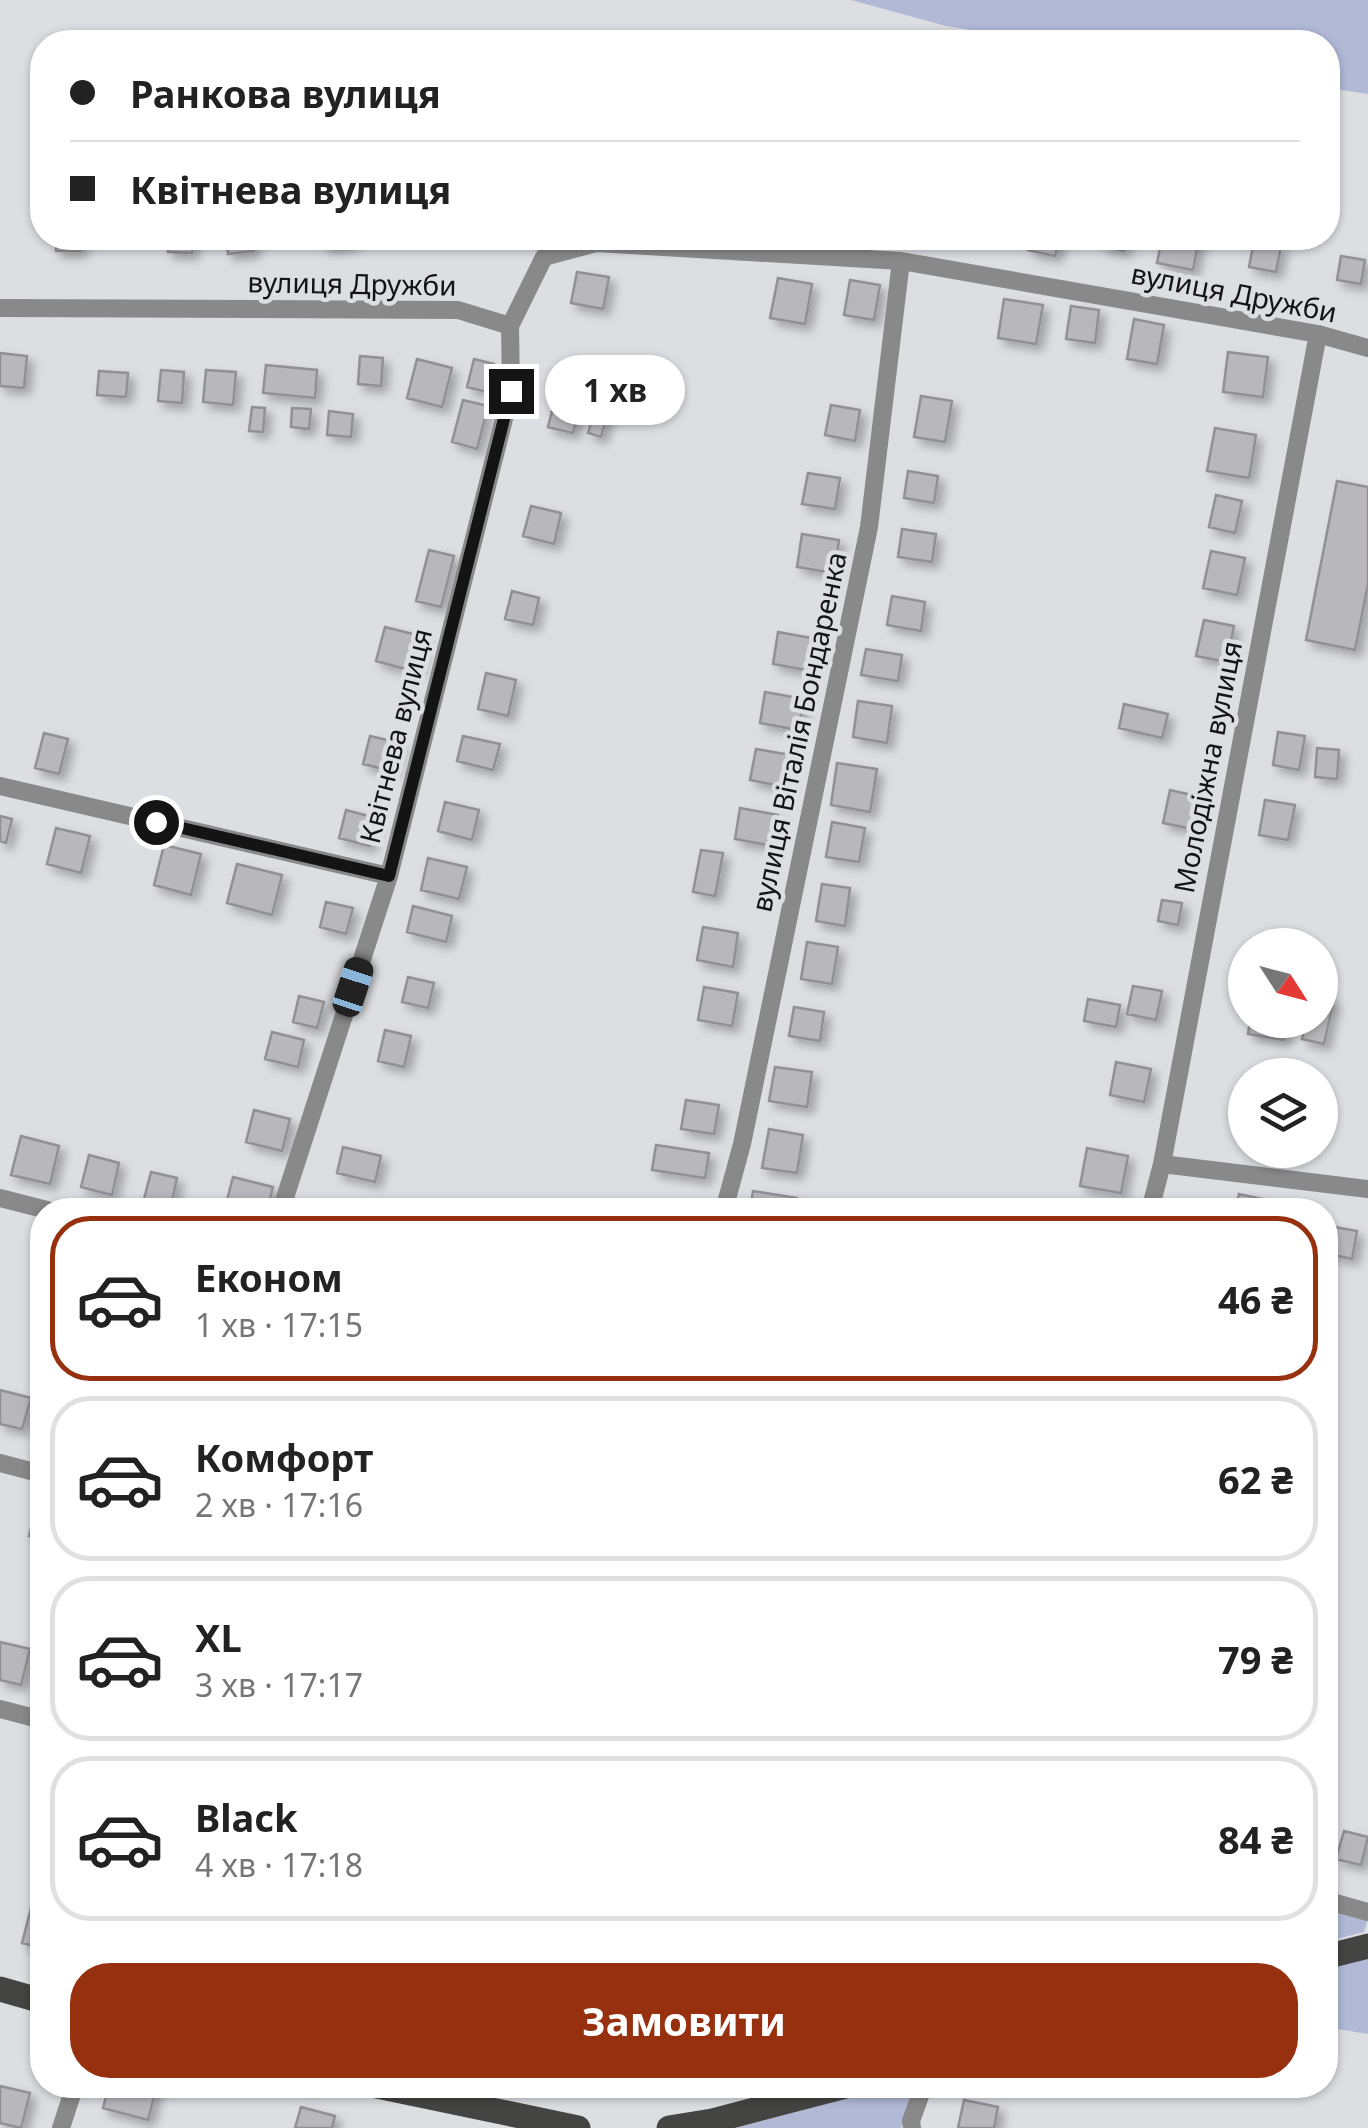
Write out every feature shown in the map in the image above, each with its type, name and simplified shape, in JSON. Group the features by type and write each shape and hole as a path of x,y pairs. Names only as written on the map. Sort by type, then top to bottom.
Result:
{"main road":[{"path":"1338,1954 1368,1946"},
{"path":"0,1989 30,1997"},
{"path":"434,2098 578,2128"},
{"path":"669,2128 714,2124 805,2098"}],"street":[{"name":"вулиця Дружби","path":"0,308 458,310 510,326 544,257 570,250"},
{"name":"вулиця Дружби","path":"715,250 901,261 1318,334 1368,348"},
{"name":"вулиця Віталія Бондаренка","path":"727,1198 742,1144 869,527 901,261"},
{"name":"Квітнева вулиця","path":"284,1198 389,876 511,391 510,326"},
{"name":"Молодіжна вулиця","path":"1153,1198 1318,334"},
{"path":"0,786 389,876"},
{"path":"1162,1164 1368,1189"},
{"path":"0,1198 30,1206"},
{"path":"0,1463 30,1471"},
{"path":"0,1708 30,1717"},
{"path":"1338,1904 1368,1912"},
{"path":"61,2128 71,2098"},
{"path":"912,2128 920,2098"}],"shaded area":[{"path":"851,0 1368,0 1368,94 1340,90 1340,30 972,30"},
{"path":"1338,1911 1368,1919 1364,1932 1338,1939"},
{"path":"1368,1957 1368,2034 1338,2029 1338,1965"},
{"path":"847,2098 912,2098 901,2128 735,2128"}],"building":[{"path":"228,250 254,250 254,251 228,254"},
{"path":"1028,250 1057,250 1055,256"},
{"path":"1160,250 1197,250 1193,270 1157,263"},
{"path":"1252,250 1280,250 1276,272 1249,267"},
{"path":"1341,256 1365,260 1361,284 1337,280"},
{"path":"577,272 609,277 603,309 571,303"},
{"path":"778,278 812,284 805,324 770,318"},
{"path":"850,280 880,285 874,320 844,315"},
{"path":"1004,299 1043,305 1036,344 998,338"},
{"path":"1071,306 1099,310 1095,343 1066,339"},
{"path":"1134,319 1164,325 1157,364 1127,359"},
{"path":"1228,352 1268,357 1263,397 1223,392"},
{"path":"0,353 27,356 24,388 0,386"},
{"path":"360,356 383,358 381,386 358,384"},
{"path":"417,359 452,368 442,407 407,398"},
{"path":"474,359 494,364 487,392 467,387"},
{"path":"266,365 317,370 315,398 263,393"},
{"path":"161,370 184,372 182,403 158,401"},
{"path":"206,370 236,372 233,405 203,402"},
{"path":"99,371 128,373 126,397 97,395"},
{"path":"921,396 952,401 945,442 914,437"},
{"path":"463,400 488,406 477,449 452,442"},
{"path":"554,403 579,409 573,433 548,427"},
{"path":"831,405 860,410 855,441 825,435"},
{"path":"252,407 265,408 263,432 249,431"},
{"path":"292,408 311,409 309,429 291,427"},
{"path":"595,409 608,412 601,437 588,433"},
{"path":"329,411 353,414 351,437 327,435"},
{"path":"1215,428 1256,435 1249,478 1207,471"},
{"path":"908,471 938,476 934,503 904,498"},
{"path":"808,473 840,478 835,509 802,504"},
{"path":"1337,481 1368,487 1368,584 1355,650 1306,640"},
{"path":"1216,495 1242,501 1235,533 1209,527"},
{"path":"531,506 561,513 554,544 523,536"},
{"path":"902,529 936,534 932,562 898,557"},
{"path":"802,534 839,540 834,573 797,567"},
{"path":"429,550 454,556 441,607 416,601"},
{"path":"1211,551 1245,558 1237,595 1203,588"},
{"path":"512,591 539,598 533,625 505,619"},
{"path":"892,596 925,602 921,631 887,625"},
{"path":"1204,620 1234,626 1227,662 1196,656"},
{"path":"385,627 425,637 416,672 376,661"},
{"path":"778,632 817,639 811,671 773,664"},
{"path":"866,649 902,655 898,681 861,675"},
{"path":"486,673 516,680 508,716 478,709"},
{"path":"765,692 804,699 798,730 760,723"},
{"path":"858,701 892,706 887,743 853,737"},
{"path":"1124,704 1168,714 1162,738 1119,728"},
{"path":"1278,732 1305,736 1299,770 1273,765"},
{"path":"44,733 68,739 59,774 35,768"},
{"path":"370,736 400,743 392,771 363,764"},
{"path":"463,736 500,744 493,770 457,761"},
{"path":"1317,748 1339,750 1337,779 1315,777"},
{"path":"756,749 791,755 785,787 750,780"},
{"path":"837,763 877,769 870,812 831,805"},
{"path":"1170,790 1200,797 1193,829 1163,823"},
{"path":"1265,800 1295,805 1288,840 1259,835"},
{"path":"445,802 479,810 472,840 438,831"},
{"path":"740,808 778,815 773,846 735,839"},
{"path":"346,810 376,818 370,846 339,838"},
{"path":"0,816 12,819 6,843 0,841"},
{"path":"832,822 865,828 859,862 826,857"},
{"path":"56,828 90,836 81,873 47,864"},
{"path":"164,845 201,854 191,895 154,885"},
{"path":"701,850 723,853 715,896 693,892"},
{"path":"428,858 467,867 459,899 421,890"},
{"path":"237,864 282,875 272,915 227,903"},
{"path":"822,884 850,888 845,926 816,921"},
{"path":"1162,900 1182,903 1178,925 1158,921"},
{"path":"326,902 353,908 346,934 320,927"},
{"path":"413,906 452,916 446,942 407,932"},
{"path":"703,927 738,933 733,967 697,960"},
{"path":"807,942 838,947 832,984 801,979"},
{"path":"408,977 434,983 428,1008 402,1002"},
{"path":"1133,986 1162,991 1156,1020 1127,1014"},
{"path":"704,987 738,993 732,1026 698,1020"},
{"path":"299,996 324,1002 317,1028 293,1022"},
{"path":"1088,999 1120,1005 1116,1027 1084,1021"},
{"path":"794,1007 824,1012 820,1041 789,1036"},
{"path":"385,1030 411,1036 404,1067 378,1061"},
{"path":"272,1032 304,1040 298,1067 265,1059"},
{"path":"1302,1038 1325,1038 1324,1044"},
{"path":"1116,1062 1151,1069 1144,1102 1110,1095"},
{"path":"775,1067 812,1072 807,1107 769,1101"},
{"path":"686,1100 719,1105 714,1134 681,1129"},
{"path":"254,1110 290,1119 282,1151 246,1142"},
{"path":"769,1129 803,1135 797,1173 762,1168"},
{"path":"21,1136 59,1146 50,1184 11,1175"},
{"path":"656,1145 709,1153 705,1178 652,1170"},
{"path":"343,1147 381,1156 375,1182 337,1173"},
{"path":"1087,1148 1128,1156 1121,1193 1080,1186"},
{"path":"89,1155 119,1163 112,1195 81,1187"},
{"path":"151,1172 177,1178 173,1198 144,1198"},
{"path":"233,1177 273,1187 270,1198 228,1198"},
{"path":"753,1191 797,1198 752,1198"},
{"path":"1338,1228 1357,1231 1352,1259 1338,1256"},
{"path":"0,1390 30,1398 22,1429 0,1424"},
{"path":"0,1642 30,1649 21,1685 0,1680"},
{"path":"1344,1831 1368,1837 1361,1865 1338,1859"},
{"path":"30,1912 30,1945 22,1943"},
{"path":"0,2086 30,2093 21,2128 0,2123"},
{"path":"106,2098 154,2098 148,2120 103,2108"},
{"path":"964,2100 998,2107 994,2128 958,2128"},
{"path":"301,2107 335,2116 332,2128 295,2128"}],"route":[{"path":"156,822 389,876 511,391"}]}
